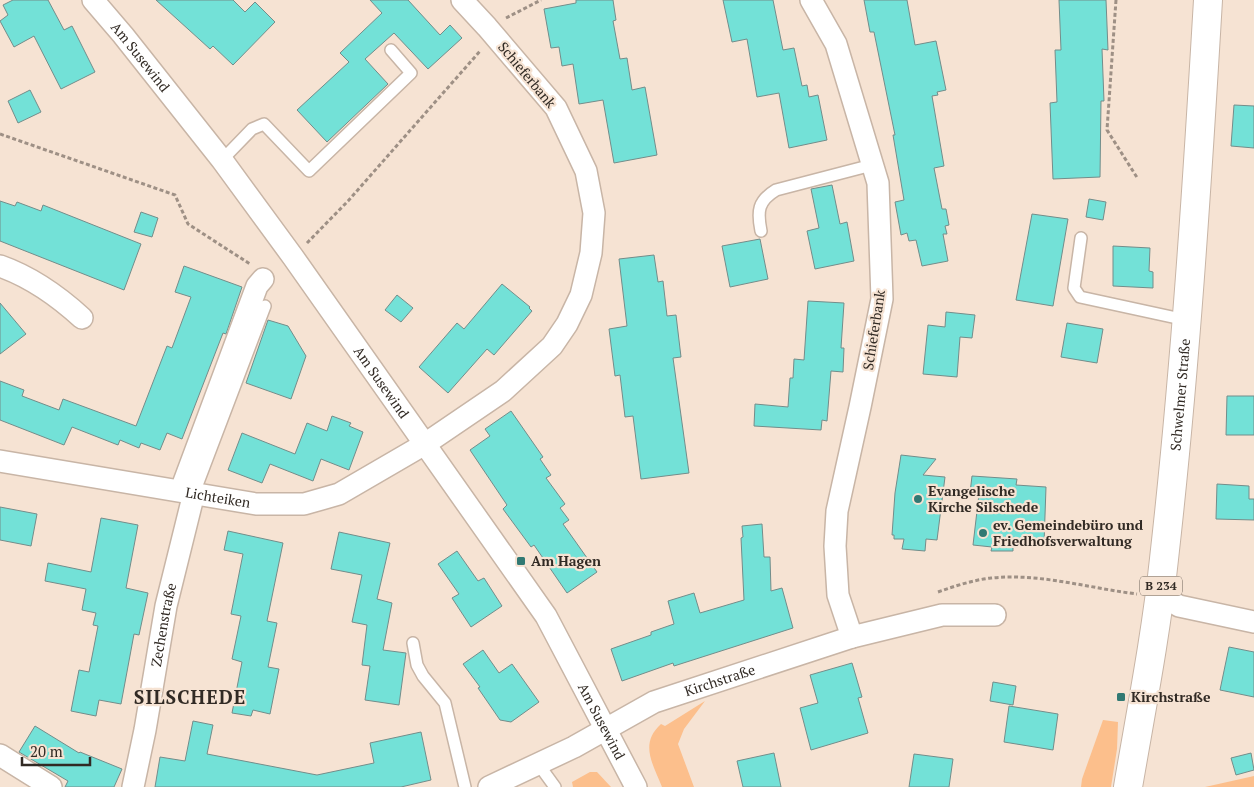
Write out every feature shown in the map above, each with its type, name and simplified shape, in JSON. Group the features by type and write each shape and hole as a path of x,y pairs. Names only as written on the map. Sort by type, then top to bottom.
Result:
{"main road":[{"name":"Schwelmer Straße","path":"1128,787 1160,595 1165,551 1195,213 1208,0"}],"street":[{"name":"Am Susewind","path":"93,0 222,160 426,444 546,616 636,787"},
{"name":"Schieferbank","path":"426,444 503,390 552,346 567,324 581,295 590,253 594,213 586,171 556,108 462,0"},
{"name":"Schieferbank","path":"812,0 836,44 878,183 882,300 837,511 834,546 838,594 852,637"},
{"path":"0,266 15,271 58,296 82,318"},
{"name":"Zechenstraße","path":"133,787 188,492 257,286 263,279"},
{"name":"Lichteiken","path":"0,461 256,504 304,504 339,494 426,444"},
{"path":"1160,595 1179,606 1254,622"},
{"name":"Kirchstraße","path":"489,787 574,747 654,702 852,637 942,615 995,615"},
{"path":"0,755 51,787"}],"lane":[{"path":"222,160 252,129 264,124 310,171 411,73 390,50"},
{"path":"761,231 758,218 760,206 766,196 776,190 872,165"},
{"path":"1081,238 1074,288 1080,298 1186,320"},
{"path":"188,492 265,306"},
{"path":"413,643 418,665 423,676 446,703 465,787"},
{"path":"539,765 556,787"}],"path":[{"path":"293,257 348,201 476,56 490,30 541,0"},
{"path":"1116,0 1107,130 1138,179"},
{"path":"0,134 175,195 188,224 255,268 263,279"},
{"path":"932,594 967,583 990,578 1010,577 1068,582 1134,594 1160,595"}],"shaded area":[{"path":"705,701 684,729 678,744 694,787 662,787 650,754 649,747 654,732 661,724 665,726"},
{"path":"1103,720 1118,722 1117,749 1111,787 1081,787 1082,779"},
{"path":"590,772 597,772 611,787 573,787 572,782"},
{"path":"1254,776 1254,787 1205,787"}],"building":[{"path":"13,0 48,0 64,30 72,26 95,72 61,89 34,36 14,47 0,21 8,15 3,5"},
{"path":"156,0 233,0 245,12 255,2 275,22 233,65 213,46 210,49"},
{"path":"370,0 408,0 440,35 450,25 462,38 428,69 394,33 365,59 388,84 327,142 297,110 349,62 340,53 382,13"},
{"path":"576,0 613,0 616,20 613,21 620,59 627,58 632,90 645,87 657,155 614,163 603,100 579,104 573,64 562,66 559,47 551,48 544,9 576,3"},
{"path":"723,0 773,0 783,50 794,48 802,86 807,85 809,97 818,95 827,140 789,148 779,93 757,97 747,39 732,42"},
{"path":"864,0 907,0 915,45 936,41 946,90 937,92 938,95 932,96 944,166 934,168 942,209 946,209 949,225 945,226 947,234 943,234 948,261 922,266 916,240 909,241 907,233 901,235 895,202 904,200 893,135 895,135 874,32 870,32"},
{"path":"1059,0 1106,0 1108,50 1102,49 1104,101 1101,101 1100,177 1053,179 1050,103 1057,102 1055,50 1061,50"},
{"path":"30,90 41,112 18,123 8,101"},
{"path":"1234,105 1254,106 1254,148 1231,146"},
{"path":"832,185 840,224 847,222 854,261 815,269 807,231 819,228 811,189"},
{"path":"1089,199 1106,202 1103,220 1086,217"},
{"path":"0,201 15,206 17,202 41,211 43,205 141,244 124,290 0,241"},
{"path":"141,212 158,218 152,237 134,232"},
{"path":"1032,214 1068,219 1053,306 1016,300"},
{"path":"760,239 768,279 730,287 722,246"},
{"path":"1113,246 1150,248 1149,271 1153,272 1153,288 1113,286"},
{"path":"654,255 658,282 663,281 667,316 676,315 681,357 673,358 689,473 641,479 633,416 625,417 620,375 615,376 609,329 627,326 619,259"},
{"path":"184,266 242,287 226,334 223,333 182,439 167,433 160,450 141,443 139,448 120,440 118,445 72,427 64,445 0,420 0,381 24,390 22,396 59,410 63,399 136,426 167,346 172,348 191,297 175,292"},
{"path":"502,284 530,307 532,311 494,355 487,349 448,393 419,367 457,323 464,329"},
{"path":"397,295 413,308 401,322 385,310"},
{"path":"808,301 844,303 841,348 844,348 843,372 831,371 827,421 822,420 821,430 754,426 755,404 788,407 790,378 793,378 794,359 804,360"},
{"path":"0,303 26,334 0,354"},
{"path":"946,312 975,315 972,338 960,337 957,377 923,374 928,325 945,327"},
{"path":"268,320 288,326 306,356 291,399 246,383"},
{"path":"1067,323 1103,329 1097,363 1061,357"},
{"path":"1227,396 1254,396 1254,435 1226,435"},
{"path":"511,411 543,457 540,459 551,475 546,478 565,504 560,508 569,520 563,524 597,572 567,593 534,545 531,547 503,509 507,505 470,450 490,436 485,429"},
{"path":"332,416 351,423 349,426 363,432 349,470 321,459 313,481 270,464 262,483 228,470 242,433 295,454 307,423 327,431"},
{"name":"Evangelische Kirche Silschede","path":"901,455 936,459 923,475 945,477 937,540 926,539 925,551 902,549 904,539 894,539 894,535 892,535 895,493"},
{"path":"972,476 1017,479 1016,485 1046,487 1044,544 1013,541 1013,551 991,551 992,547 973,545 979,494 970,493"},
{"path":"1217,484 1249,486 1249,499 1254,499 1254,520 1216,519"},
{"path":"0,507 37,514 31,546 0,540"},
{"path":"101,518 138,525 126,588 148,593 139,635 134,634 121,704 99,700 96,716 71,711 79,670 89,672 98,626 93,625 96,613 82,610 86,589 45,581 48,563 91,572"},
{"path":"762,524 764,557 770,557 771,591 782,588 793,628 674,666 673,663 622,681 611,649 651,635 651,632 674,624 668,601 694,593 700,613 744,600 742,526"},
{"path":"228,531 283,543 267,621 277,623 268,667 279,669 270,714 253,710 251,716 232,713 242,662 232,659 241,616 231,614 243,554 224,550"},
{"path":"339,532 390,543 377,599 392,603 383,650 406,653 399,705 365,700 370,666 362,665 367,625 352,622 362,575 331,569"},
{"path":"457,551 478,581 484,578 502,606 471,627 452,598 459,594 438,564"},
{"path":"1229,647 1254,652 1254,697 1220,690"},
{"path":"483,650 499,673 512,664 539,702 511,722 500,720 478,688 480,687 463,664"},
{"path":"852,663 862,697 858,698 868,733 811,750 800,708 818,703 810,675"},
{"path":"993,682 1016,686 1013,705 990,701"},
{"path":"1009,706 1058,714 1053,750 1004,742"},
{"path":"193,721 213,725 207,754 317,775 374,763 370,743 421,732 431,780 401,787 155,787 160,757 185,761"},
{"path":"35,726 79,753 122,769 114,787 65,787 68,781 19,752"},
{"path":"774,753 781,787 743,787 737,761"},
{"path":"1251,753 1254,770 1236,775 1231,758"},
{"path":"914,754 953,759 949,787 909,787"}],"place":[{"name":"Evangelische Kirche Silschede","path":"918,499"},
{"name":"ev. Gemeindebüro und Friedhofsverwaltung","path":"983,533"},
{"name":"Am Hagen","path":"521,561"},
{"name":"Kirchstraße","path":"1121,697"}],"district":[{"name":"SILSCHEDE","path":"190,697"}]}
